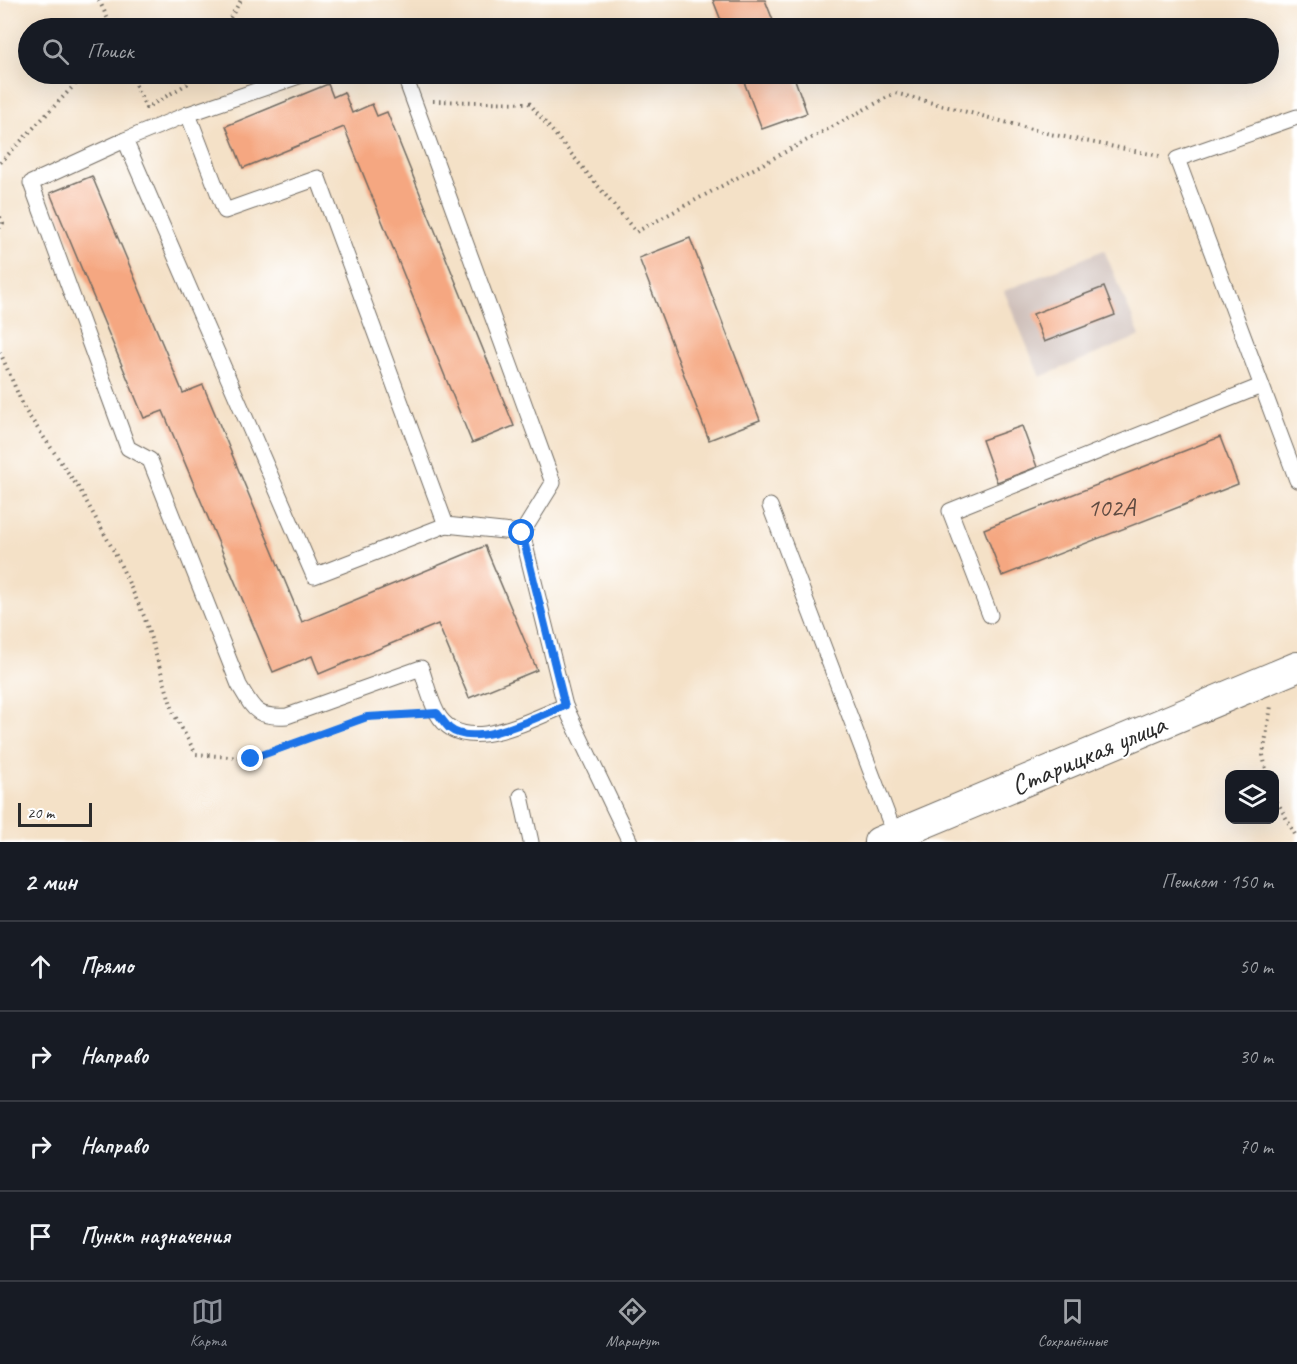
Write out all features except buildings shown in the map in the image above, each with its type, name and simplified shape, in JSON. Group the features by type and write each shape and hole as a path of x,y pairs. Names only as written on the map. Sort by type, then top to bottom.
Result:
{"street":[{"name":"Старицкая улица","path":"887,839 1293,669"}],"lane":[{"path":"276,84 188,114 31,183 128,448 150,459 239,685 252,707 268,717 287,716 422,668 437,713 450,729 462,734 475,736 492,733 565,706"},
{"path":"408,84 553,483 522,533 565,706 630,842"},
{"path":"188,114 225,211 318,177 446,525"},
{"path":"1297,117 1177,159 1297,480"},
{"path":"125,140 314,576 446,525 522,533"},
{"path":"990,615 950,511 1261,386"},
{"path":"770,506 887,839"},
{"path":"521,796 531,842"}],"path":[{"path":"99,0 106,18"},
{"path":"230,18 241,0"},
{"path":"0,163 75,84"},
{"path":"135,84 146,108 187,84"},
{"path":"414,100 528,103 636,232 895,93 1050,134 1177,159"},
{"path":"0,217 3,223 0,228"},
{"path":"0,352 25,410 80,490 115,553 144,616 174,714 196,754 251,759 367,717 437,713"},
{"path":"1266,770 1263,755 1269,709 1293,669"},
{"path":"1279,804 1297,838"}],"shaded area":[{"path":"1104,250 1140,336 1040,377 1004,291"}],"route":[{"path":"251,759 367,717 437,713 450,729 475,736 492,733 565,706 522,533"}]}
